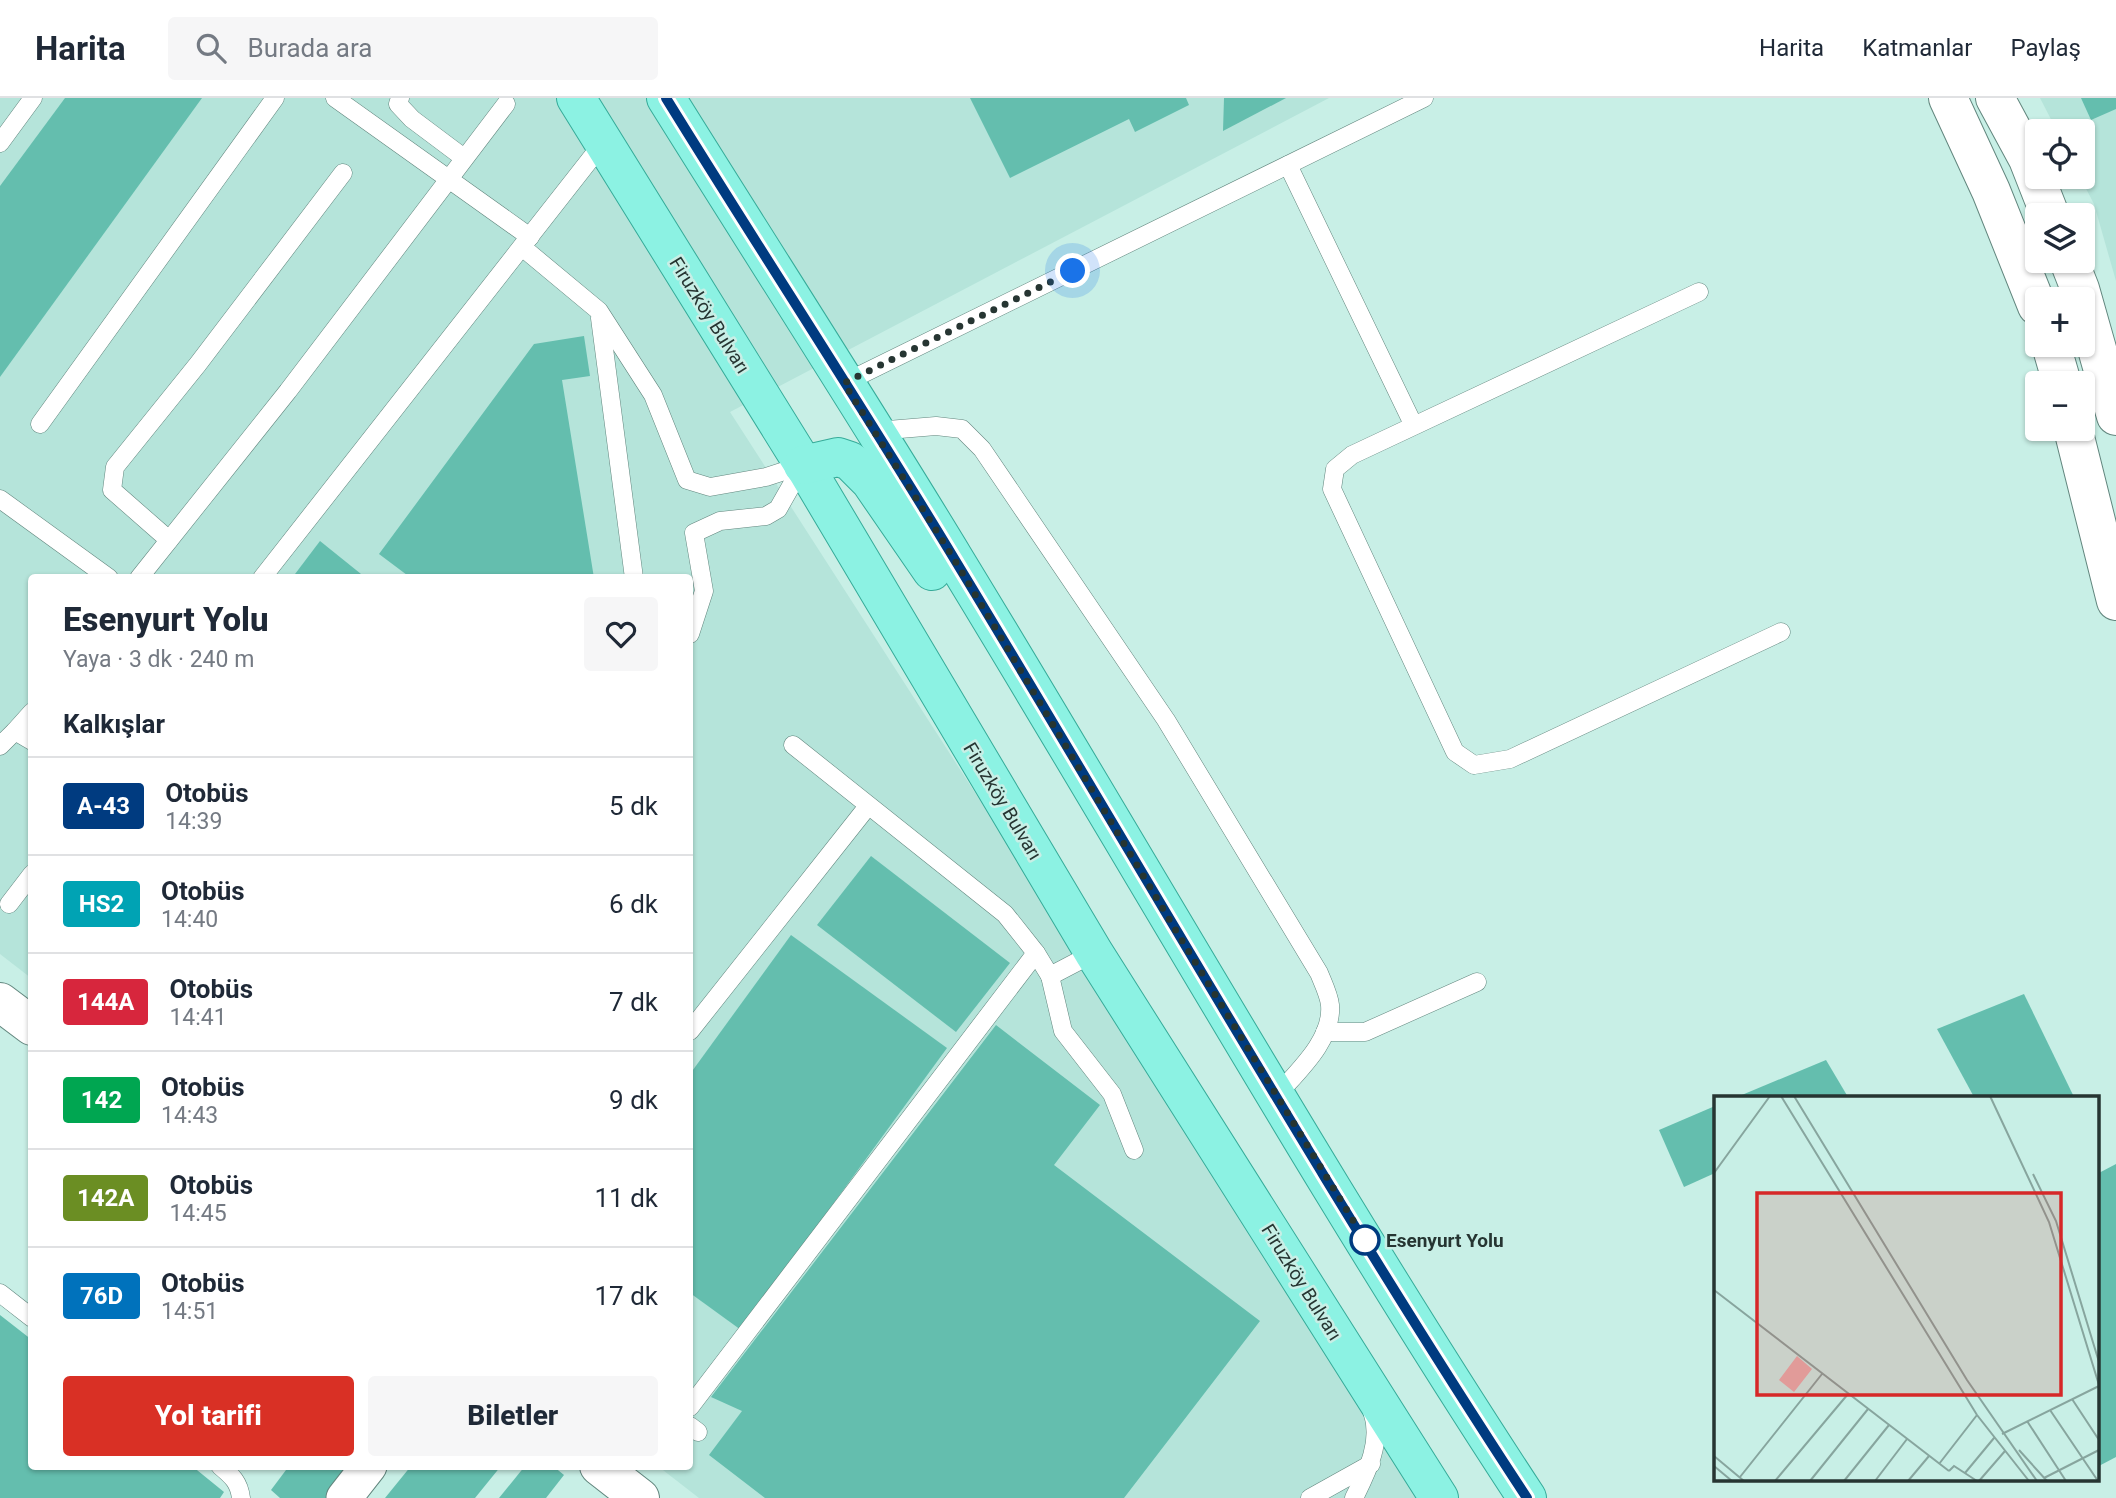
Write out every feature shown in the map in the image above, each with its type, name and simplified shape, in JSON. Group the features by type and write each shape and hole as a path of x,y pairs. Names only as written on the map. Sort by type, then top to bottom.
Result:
{"main road":[{"name":"Firuzköy Bulvarı","path":"576,98 803,465 1094,953 1439,1498"},
{"path":"666,98 875,432 1460,1396 1527,1498"},
{"path":"1948,98 1991,191 2029,287"},
{"path":"1995,98 2028,159 2045,203"},
{"path":"2074,273 2116,415"},
{"path":"2077,441 2108,536 2116,601"},
{"path":"803,465 838,457 850,461 870,481 944,589 1004,643"},
{"path":"0,1002 28,1023"},
{"path":"604,1470 633,1496"}],"street":[{"path":"344,1498 366,1470"}],"lane":[{"path":"0,143 33,98"},
{"path":"40,424 275,98"},
{"path":"335,98 448,178 526,242 599,312 653,395 687,480 710,487 766,477 803,465"},
{"path":"400,98 398,104 412,119 464,158"},
{"path":"844,383 1424,98"},
{"path":"142,574 288,391 506,104"},
{"path":"265,574 603,143"},
{"path":"1288,165 1413,424"},
{"path":"169,540 112,490 115,467 198,364 343,173"},
{"path":"1699,292 1413,424 1352,455 1335,469 1332,489 1455,752 1474,765 1510,759 1781,632"},
{"path":"599,312 633,574"},
{"path":"875,432 936,426 962,429 982,449 1166,720 1320,973 1330,1005 1325,1032 1309,1058 1277,1095"},
{"path":"693,626 704,591 694,533 720,521 766,516 778,509 803,465"},
{"path":"0,499 103,574"},
{"path":"0,746 28,717"},
{"path":"15,732 28,739"},
{"path":"793,745 1005,914 1036,953 1050,976 1063,1031 1112,1094 1134,1150"},
{"path":"693,1027 869,806"},
{"path":"9,904 28,879"},
{"path":"693,1403 1036,953"},
{"path":"1050,976 1094,953"},
{"path":"1325,1032 1365,1032 1477,982"},
{"path":"0,1293 28,1315"},
{"path":"1354,1498 1372,1463 1376,1422 1357,1368"},
{"path":"1310,1498 1372,1463"},
{"path":"225,1470 235,1479 241,1498"}],"shaded area":[{"path":"0,98 1329,98 730,412 1429,1498 699,1498 663,1470 693,1470 693,574 28,574 28,976 0,954"},
{"path":"2040,98 2116,98 2116,281 2095,203 2086,189 2095,189 2095,119 2051,119"}],"building":[{"path":"65,98 202,98 0,377 0,186"},
{"path":"970,98 1186,98 1189,105 1135,132 1129,119 1010,178"},
{"path":"1224,98 1286,98 1223,131"},
{"path":"2081,98 2116,98 2116,109 2091,119"},
{"path":"584,336 590,376 562,380 593,574 406,574 379,554 534,344"},
{"path":"320,541 361,574 295,574"},
{"path":"871,856 1010,963 956,1032 817,925"},
{"path":"791,935 947,1048 741,1330 693,1295 693,1070"},
{"path":"2024,994 2074,1096 1973,1096 1937,1029"},
{"path":"996,1025 1100,1105 1054,1165 1260,1321 1124,1498 765,1498 709,1455 742,1411 711,1397"},
{"path":"1826,1060 1847,1096 1739,1096"},
{"path":"1714,1106 1714,1173 1684,1187 1659,1130"},
{"path":"2116,1164 2116,1457 2098,1466 2098,1173"},
{"path":"0,1315 28,1337 28,1470 197,1470 224,1492 220,1498 0,1498"},
{"path":"286,1470 352,1470 330,1498 280,1498 271,1490"},
{"path":"408,1470 498,1470 475,1498 385,1498"},
{"path":"522,1470 558,1470 564,1475 546,1498 499,1498"}],"bus line":[{"name":"A-43","path":"666,98 954,559 1175,929 1460,1396 1527,1498"}],"place":[{"name":"Esenyurt Yolu","path":"1365,1240"}],"route":[{"path":"1073,271 844,383 954,559 1365,1240"}]}
